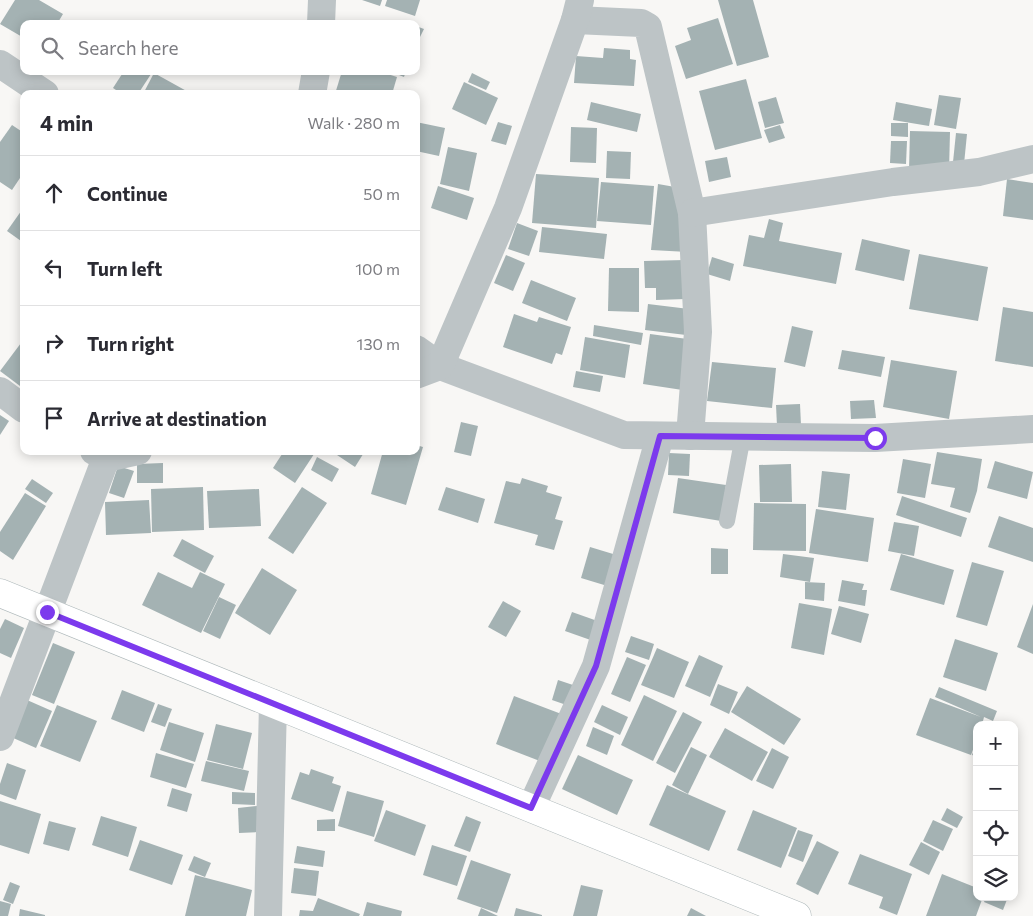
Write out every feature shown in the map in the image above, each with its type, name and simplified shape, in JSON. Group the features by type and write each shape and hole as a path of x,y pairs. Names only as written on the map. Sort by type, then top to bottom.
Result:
{"street":[{"path":"321,20 322,0"},
{"path":"428,370 508,208 578,10 641,23 648,27 692,213 698,332 690,436"},
{"path":"0,64 39,90"},
{"path":"313,90 315,75"},
{"path":"692,213 893,182 979,172 1033,160"},
{"path":"420,356 428,370 624,435 875,438 1033,429"},
{"path":"0,391 20,406"},
{"path":"531,808 596,666 660,436"},
{"path":"0,737 47,612 100,455"},
{"path":"0,593 273,702 797,916"},
{"path":"268,916 273,702"}],"lane":[{"path":"727,521 742,436"}],"building":[{"path":"15,0 39,0 63,14 59,20 20,20 20,36 0,24"},
{"path":"362,0 382,0 380,6"},
{"path":"387,0 420,0 415,16 385,6"},
{"path":"718,0 753,0 769,57 737,66"},
{"path":"718,18 733,64 686,79 675,46 691,40 687,28"},
{"path":"420,28 424,29 420,37"},
{"path":"604,48 630,50 630,59 636,60 634,86 574,83 576,56 603,58"},
{"path":"472,73 490,82 486,90 468,82"},
{"path":"121,75 150,75 141,90 116,90 113,88"},
{"path":"153,75 158,75 185,90 145,90"},
{"path":"341,75 391,75 397,77 393,90 336,90"},
{"path":"746,79 762,138 715,150 699,91"},
{"path":"464,82 498,98 486,125 452,109"},
{"path":"939,95 961,98 956,129 934,125"},
{"path":"776,97 784,123 765,128 758,102"},
{"path":"591,102 641,114 637,132 587,120"},
{"path":"896,102 932,109 929,126 893,120"},
{"path":"498,122 512,126 506,145 491,141"},
{"path":"420,123 445,128 439,156 420,152"},
{"path":"891,123 908,123 908,137 891,136"},
{"path":"12,125 20,130 20,178 12,190 0,182 0,142"},
{"path":"780,125 785,138 769,143 764,130"},
{"path":"571,127 597,128 596,163 570,162"},
{"path":"910,131 950,132 949,171 909,170"},
{"path":"956,133 967,134 964,164 953,162"},
{"path":"891,141 907,141 906,164 890,163"},
{"path":"448,147 477,153 469,191 440,184"},
{"path":"607,151 631,152 630,179 606,178"},
{"path":"727,157 731,177 709,182 705,161"},
{"path":"536,174 599,178 596,228 532,223"},
{"path":"1007,179 1033,183 1033,220 1003,216"},
{"path":"601,182 654,186 651,225 597,221"},
{"path":"658,184 675,187 688,252 651,250"},
{"path":"438,186 474,198 467,220 431,208"},
{"path":"20,213 20,240 7,231"},
{"path":"769,219 783,223 779,241 842,253 836,284 743,266 749,235 764,238"},
{"path":"517,223 538,231 529,256 508,249"},
{"path":"542,227 607,234 604,259 539,252"},
{"path":"862,239 910,250 904,281 855,270"},
{"path":"919,254 988,267 978,321 909,309"},
{"path":"506,255 525,263 513,291 494,283"},
{"path":"712,257 734,264 730,281 707,274"},
{"path":"685,260 686,299 656,300 656,288 645,288 644,261"},
{"path":"609,268 639,268 639,312 608,311"},
{"path":"531,280 576,298 567,321 522,303"},
{"path":"648,304 689,309 686,335 645,330"},
{"path":"1003,307 1033,312 1033,367 995,361"},
{"path":"514,314 537,322 539,317 571,327 562,355 556,353 552,364 503,347"},
{"path":"594,325 643,333 641,345 593,336"},
{"path":"792,326 813,331 805,367 784,362"},
{"path":"650,334 695,340 689,391 643,384"},
{"path":"585,337 630,345 625,378 580,370"},
{"path":"20,344 20,386 0,371"},
{"path":"842,350 885,357 881,377 838,369"},
{"path":"891,360 957,371 949,419 883,407"},
{"path":"712,362 776,368 772,408 707,401"},
{"path":"576,371 603,376 600,392 573,387"},
{"path":"874,400 876,418 851,419 850,401"},
{"path":"800,404 801,425 777,426 776,405"},
{"path":"0,415 9,421 0,435"},
{"path":"461,422 478,426 471,456 454,452"},
{"path":"420,446 423,447 406,505 371,494 382,455 420,455"},
{"path":"937,452 982,459 977,491 970,513 950,507 955,488 931,484"},
{"path":"669,453 690,454 689,476 668,475"},
{"path":"281,455 313,455 295,483 273,468"},
{"path":"337,455 362,455 355,467"},
{"path":"317,457 339,469 332,482 311,470"},
{"path":"903,459 931,464 925,498 897,493"},
{"path":"995,461 1033,472 1027,499 987,488"},
{"path":"163,463 163,483 137,483 137,464"},
{"path":"791,464 792,502 760,502 759,465"},
{"path":"118,466 134,471 124,498 109,493"},
{"path":"822,471 850,474 846,510 818,507"},
{"path":"522,478 548,486 546,492 562,497 555,519 563,521 554,550 535,545 538,535 494,523 506,481 520,484"},
{"path":"678,478 726,485 721,521 673,513"},
{"path":"32,479 53,493 46,503 25,489"},
{"path":"203,487 204,530 152,532 151,489"},
{"path":"302,487 327,503 293,554 268,538"},
{"path":"446,487 485,499 478,523 438,510"},
{"path":"259,489 261,526 209,528 207,491"},
{"path":"25,493 46,506 13,560 0,551 0,532"},
{"path":"902,496 967,518 961,537 896,515"},
{"path":"149,500 151,533 106,535 105,502"},
{"path":"754,503 806,504 806,551 753,550"},
{"path":"816,509 874,518 868,562 809,553"},
{"path":"999,516 1033,528 1033,562 988,547"},
{"path":"894,522 919,526 914,556 888,551"},
{"path":"182,539 214,556 205,573 173,556"},
{"path":"590,547 623,557 614,588 581,578"},
{"path":"711,548 728,549 728,574 711,574"},
{"path":"783,554 814,558 810,582 780,577"},
{"path":"901,554 954,570 944,605 890,590"},
{"path":"972,562 1004,571 987,626 956,617"},
{"path":"262,568 297,590 270,635 235,613"},
{"path":"158,572 192,588 200,572 225,584 201,633 142,605"},
{"path":"842,580 864,584 862,590 867,590 865,606 838,601"},
{"path":"805,582 825,583 824,601 805,599"},
{"path":"219,597 236,605 220,639 203,631"},
{"path":"503,601 521,611 506,637 488,627"},
{"path":"799,603 832,609 824,655 791,648"},
{"path":"1033,604 1033,654 1017,647"},
{"path":"839,606 869,614 861,643 831,634"},
{"path":"572,612 606,624 599,643 565,631"},
{"path":"5,619 24,628 11,658 0,653 0,629"},
{"path":"631,636 654,644 649,660 625,652"},
{"path":"955,639 998,653 986,691 943,677"},
{"path":"53,643 75,652 54,704 32,695"},
{"path":"657,648 689,662 674,698 641,685"},
{"path":"699,655 723,666 710,697 685,686"},
{"path":"627,657 646,665 630,702 611,694"},
{"path":"558,680 582,688 575,708 552,700"},
{"path":"718,684 738,692 729,714 710,705"},
{"path":"747,686 801,719 784,745 731,712"},
{"path":"939,687 997,711 993,721 984,717 983,721 973,721 973,750 971,755 916,735 930,698 981,717 935,697"},
{"path":"122,690 155,703 144,732 111,719"},
{"path":"644,695 677,711 653,761 621,745"},
{"path":"514,696 564,715 545,763 496,744"},
{"path":"27,700 52,711 36,748 11,737"},
{"path":"158,704 172,709 165,727 151,722"},
{"path":"57,705 97,721 80,762 40,746"},
{"path":"602,705 628,717 620,735 594,722"},
{"path":"683,712 702,722 675,773 656,763"},
{"path":"169,722 204,733 195,762 160,750"},
{"path":"216,724 252,733 243,769 207,760"},
{"path":"593,727 614,736 607,755 586,746"},
{"path":"725,728 768,752 752,781 709,757"},
{"path":"691,747 707,755 688,794 672,785"},
{"path":"772,748 789,757 773,789 756,781"},
{"path":"156,753 194,764 186,788 150,777"},
{"path":"578,755 633,780 617,815 562,789"},
{"path":"206,761 249,771 244,791 201,781"},
{"path":"7,763 26,770 16,800 0,794 0,784"},
{"path":"311,769 334,777 332,783 341,786 333,812 291,799 300,772 309,775"},
{"path":"667,785 726,811 709,851 649,825"},
{"path":"172,788 192,794 187,812 167,806"},
{"path":"347,791 384,801 374,837 338,826"},
{"path":"232,792 255,793 255,805 232,804"},
{"path":"0,801 41,814 29,854 0,845"},
{"path":"257,806 259,832 239,833 238,808"},
{"path":"947,808 963,817 957,828 941,820"},
{"path":"386,810 426,825 415,856 374,841"},
{"path":"753,810 797,828 781,868 737,850"},
{"path":"101,816 137,827 128,857 92,845"},
{"path":"466,816 481,822 470,852 454,846"},
{"path":"335,819 335,831 317,831 317,820"},
{"path":"933,820 953,829 943,851 923,841"},
{"path":"49,821 76,828 69,851 43,844"},
{"path":"798,830 813,835 803,862 788,856"},
{"path":"140,840 183,855 172,885 129,870"},
{"path":"817,841 839,852 818,895 796,884"},
{"path":"921,842 940,852 929,875 909,865"},
{"path":"432,845 467,856 457,886 423,875"},
{"path":"297,846 325,851 323,867 294,863"},
{"path":"860,854 912,874 897,915 879,908 883,897 848,884"},
{"path":"194,856 211,863 205,877 188,870"},
{"path":"471,860 511,874 497,913 457,899"},
{"path":"294,868 319,871 316,896 291,893"},
{"path":"942,874 973,886 973,901 982,901 976,916 926,916"},
{"path":"195,875 252,890 246,916 185,916"},
{"path":"10,882 20,886 13,904 3,900"},
{"path":"581,885 603,890 597,916 573,916"},
{"path":"318,898 360,914 359,916 299,916 300,910 313,911"},
{"path":"0,901 11,904 8,916 0,916"},
{"path":"984,901 1006,901 1003,910"},
{"path":"367,902 402,911 401,916 363,916"},
{"path":"481,908 498,916 478,916"},
{"path":"516,908 542,915 542,916 514,916"},
{"path":"691,908 706,916 687,916"},
{"path":"20,909 45,915 45,916 19,916"}],"route":[{"path":"47,612 531,808 596,666 660,436 875,438"}]}
